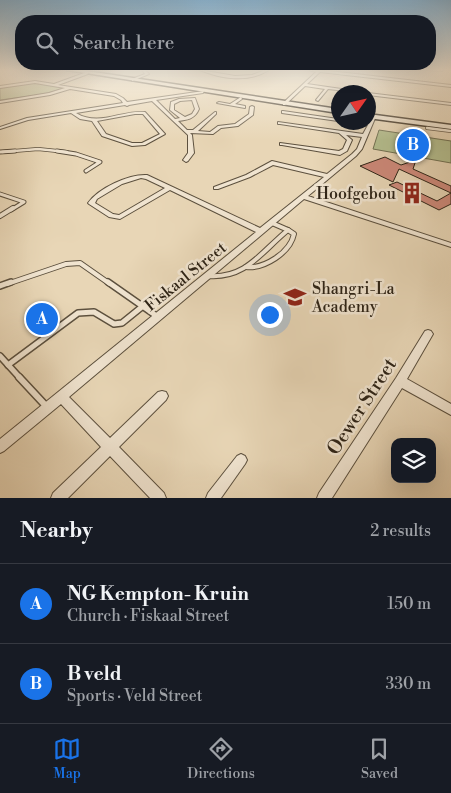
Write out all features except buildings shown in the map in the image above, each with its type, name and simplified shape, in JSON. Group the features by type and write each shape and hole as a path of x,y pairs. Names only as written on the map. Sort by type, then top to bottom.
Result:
{"street":[{"path":"0,102 53,93"},
{"path":"102,93 118,96 127,105"},
{"path":"0,128 22,120 196,93"},
{"path":"211,93 331,111"},
{"path":"284,104 295,93"},
{"path":"318,100 323,93"},
{"path":"376,95 451,104"},
{"path":"231,105 241,98"},
{"path":"174,120 184,118 192,116 197,112 194,100 179,100 172,103 172,110 184,118"},
{"path":"154,101 190,135 192,152 186,160"},
{"path":"219,103 244,107"},
{"path":"186,131 209,133 220,127 236,125 251,115 252,107"},
{"path":"73,113 94,121 142,112 163,134 143,144 134,146 104,135 94,121"},
{"path":"284,112 331,119"},
{"path":"194,132 215,113"},
{"path":"376,120 451,127"},
{"path":"280,123 365,136"},
{"name":"Fiskaal Street","path":"0,447 358,151 367,130"},
{"path":"282,144 340,153 345,150 350,140 340,132"},
{"path":"216,188 248,176 272,163 329,176"},
{"path":"169,188 120,217 111,216 91,203 98,196 138,176 147,177 262,232"},
{"path":"303,197 451,245"},
{"name":"Oewer Street","path":"324,498 400,381 428,334"},
{"path":"400,381 451,410"},
{"path":"61,396 159,498"},
{"path":"58,498 162,396"},
{"path":"212,498 241,460"}],"lane":[{"path":"427,128 451,132"},
{"path":"0,152 43,149 70,151 100,162 86,171"},
{"path":"0,194 24,202 0,216"},
{"path":"246,267 254,269 267,264 294,239 294,234 272,223"},
{"path":"208,276 225,278 235,275 288,230"},
{"path":"0,286 66,264 80,263 158,317"},
{"path":"8,365 78,313 87,310 96,312 114,324 122,323 143,306"},
{"path":"0,356 47,408"}],"green space":[{"path":"0,93 48,93 45,94 0,100"},
{"path":"379,130 451,141 451,163 373,149"}],"place":[{"name":"B veld","path":"413,145"},
{"name":"Hoofgebou","path":"412,193"},
{"name":"Shangri-La Academy","path":"295,297"},
{"name":"NG Kempton- Kruin","path":"42,319"}]}
